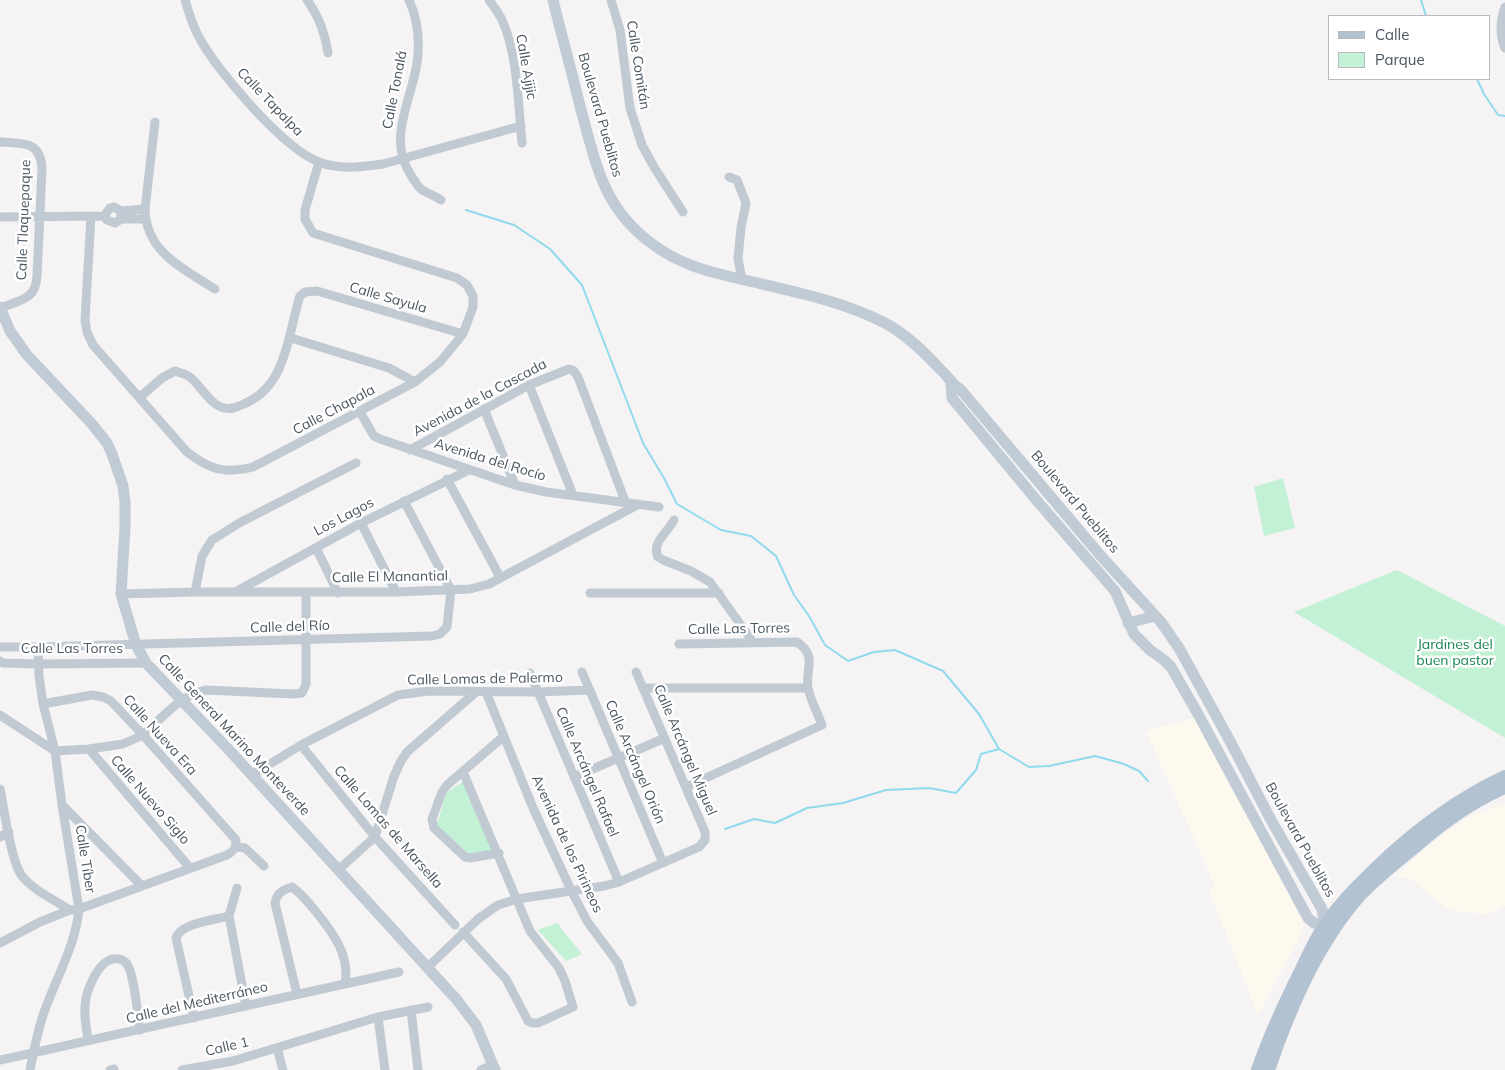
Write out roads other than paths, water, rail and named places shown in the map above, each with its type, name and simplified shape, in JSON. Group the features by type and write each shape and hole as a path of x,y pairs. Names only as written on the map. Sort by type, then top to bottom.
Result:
{"main road":[{"path":"1257,1070 1292,987 1325,924 1354,889 1411,836 1454,802 1505,776"},
{"path":"1269,1070 1301,992 1324,947 1367,890 1393,865 1440,826 1476,802 1505,788"},
{"path":"1325,924 1344,918"},
{"path":"1324,947 1325,924"}],"street":[{"name":"Calle Tapalpa","path":"185,0 189,16 200,40 234,86 283,138 302,153 319,162 341,167 366,166 402,159 521,126"},
{"path":"307,0 318,17 326,38 328,53"},
{"name":"Calle Tonalá","path":"409,0 416,15 418,38 417,64 402,122 399,142 402,159 420,188 441,200"},
{"name":"Calle Ajijic","path":"489,0 502,19 510,42 522,142"},
{"name":"Boulevard Pueblitos","path":"553,0 594,160 612,201 626,220 642,237 667,255 684,263 857,310 887,324 922,350 951,383 961,390 1155,616 1190,666 1270,820 1322,909 1325,924 1314,923 1308,918 1171,667 1134,634 1115,591 952,398 951,383"},
{"name":"Calle Comitán","path":"611,0 620,30 630,108 642,145 683,212"},
{"path":"1505,7 1501,18 1500,34 1505,48"},
{"path":"155,122 145,209 149,234 160,250 180,267 215,289"},
{"name":"Calle Tlaquepaque","path":"0,142 33,146 42,158 38,276 35,290 26,298 0,308"},
{"name":"Calle Chapala","path":"91,216 85,320 87,332 100,354 187,452 208,466 224,470 253,468 415,382 440,362 463,334 473,307 473,296 467,285 457,278 313,233 305,219 305,210 319,162"},
{"path":"729,177 738,180 746,203 738,258 742,280"},
{"path":"104,216 110,208 114,207 121,215 145,218"},
{"path":"0,217 104,216 107,220 115,223 121,215 145,209"},
{"name":"Calle Sayula","path":"291,338 300,296 305,292 317,291 463,334"},
{"name":"Calle General Marino Monteverde","path":"0,308 10,331 27,355 92,424 107,443 112,454 123,486 125,502 126,527 121,594 136,645 146,663 428,966 476,1025 494,1067"},
{"path":"140,397 162,378 175,371 188,375 222,408 232,408 240,405 268,389 291,338 389,368 415,382"},
{"name":"Avenida de la Cascada","path":"410,450 484,408 562,370 569,369 573,370 578,377 625,501"},
{"path":"529,386 573,495"},
{"path":"484,408 515,485"},
{"name":"Avenida del Rocío","path":"360,412 374,436 515,485 546,492 659,507"},
{"path":"195,592 202,556 212,540 240,522 356,463"},
{"name":"Los Lagos","path":"234,592 361,523 447,479 469,470"},
{"path":"447,479 500,577"},
{"path":"1038,502 1048,493"},
{"path":"404,501 451,590"},
{"name":"Calle El Manantial","path":"121,594 396,592 480,587 639,504"},
{"path":"674,520 656,548 658,557 691,570 710,582 753,642"},
{"path":"361,523 396,592"},
{"path":"316,548 338,592"},
{"name":"Calle del Río","path":"136,645 432,636 444,631 448,623 451,590"},
{"path":"0,715 55,751 89,749 123,744 143,735 182,700 196,692 206,690 292,694 302,692 306,684 306,593"},
{"path":"590,593 719,593"},
{"path":"1128,623 1155,616"},
{"name":"Calle Las Torres","path":"679,644 797,642 803,645 808,651 810,658 808,688 822,725 686,787"},
{"name":"Calle Las Torres","path":"0,647 136,645"},
{"name":"Calle Tíber","path":"30,1070 45,1009 72,942 78,921 55,751 43,704 38,647"},
{"name":"Calle Las Torres","path":"0,661 3,663 38,664 146,663"},
{"name":"Calle Arcángel Orión","path":"582,672 663,863"},
{"name":"Calle Arcángel Miguel","path":"636,672 706,832 705,840 698,847 663,863"},
{"name":"Calle Arcángel Rafael","path":"530,673 618,882"},
{"path":"643,688 808,688"},
{"name":"Calle Lomas de Palermo","path":"252,775 301,745 398,696 429,692 590,690"},
{"path":"338,870 375,837 389,791 401,761 414,745 476,692"},
{"name":"Avenida de los Pirineos","path":"486,692 533,808 571,890 587,921 618,963 632,1002"},
{"name":"Calle Nueva Era","path":"43,704 92,695 103,697 116,706 236,843 245,848 264,866"},
{"path":"499,854 465,857 434,828 432,819 442,792 447,785 503,737"},
{"path":"574,777 665,738"},
{"name":"Calle Lomas de Marsella","path":"301,745 375,837 455,925"},
{"name":"Calle Nuevo Siglo","path":"89,749 190,868"},
{"path":"462,772 499,854 530,931 559,968 573,1007 538,1023 528,1021 506,979 463,932"},
{"path":"1242,795 1251,794 1253,787"},
{"path":"0,788 16,862 22,876 38,889 75,909"},
{"path":"62,805 141,885"},
{"path":"1259,826 1261,818 1264,817 1270,820"},
{"path":"0,837 9,832"},
{"path":"0,943 40,922 227,855 233,851 236,843"},
{"path":"428,966 463,932 498,905 516,899 604,886 663,863"},
{"path":"297,994 275,903 279,893 284,889 292,887 310,904 337,939 347,970 345,984"},
{"path":"237,888 228,916 246,1006"},
{"path":"194,1018 176,938 178,933 190,926 228,916"},
{"path":"88,1041 84,1005 100,969 109,960 121,959 127,963 140,1030"},
{"name":"Calle del Mediterráneo","path":"0,1060 399,972"},
{"name":"Calle 1","path":"182,1070 234,1061 378,1017 428,1007"},
{"path":"411,1010 418,1070"},
{"path":"378,1017 385,1070"},
{"path":"277,1048 283,1070"},
{"path":"481,1070 494,1067"}],"waterway":[{"path":"1421,0 1426,15"},
{"path":"1477,80 1498,115 1505,116"},
{"path":"466,210 514,225 550,249 582,285 643,443 677,504 721,530 751,536 776,556 794,595 809,616 825,645 848,661 874,652 895,650 943,671 979,714 999,749 1029,767 1049,766 1095,756 1124,764 1139,771 1148,781"},
{"path":"725,829 754,819 775,823 807,808 843,803 886,790 929,788 956,793 976,770 981,754 999,749"}],"park label":[{"name":"Jardines del buen pastor","path":"1455,654"}]}
